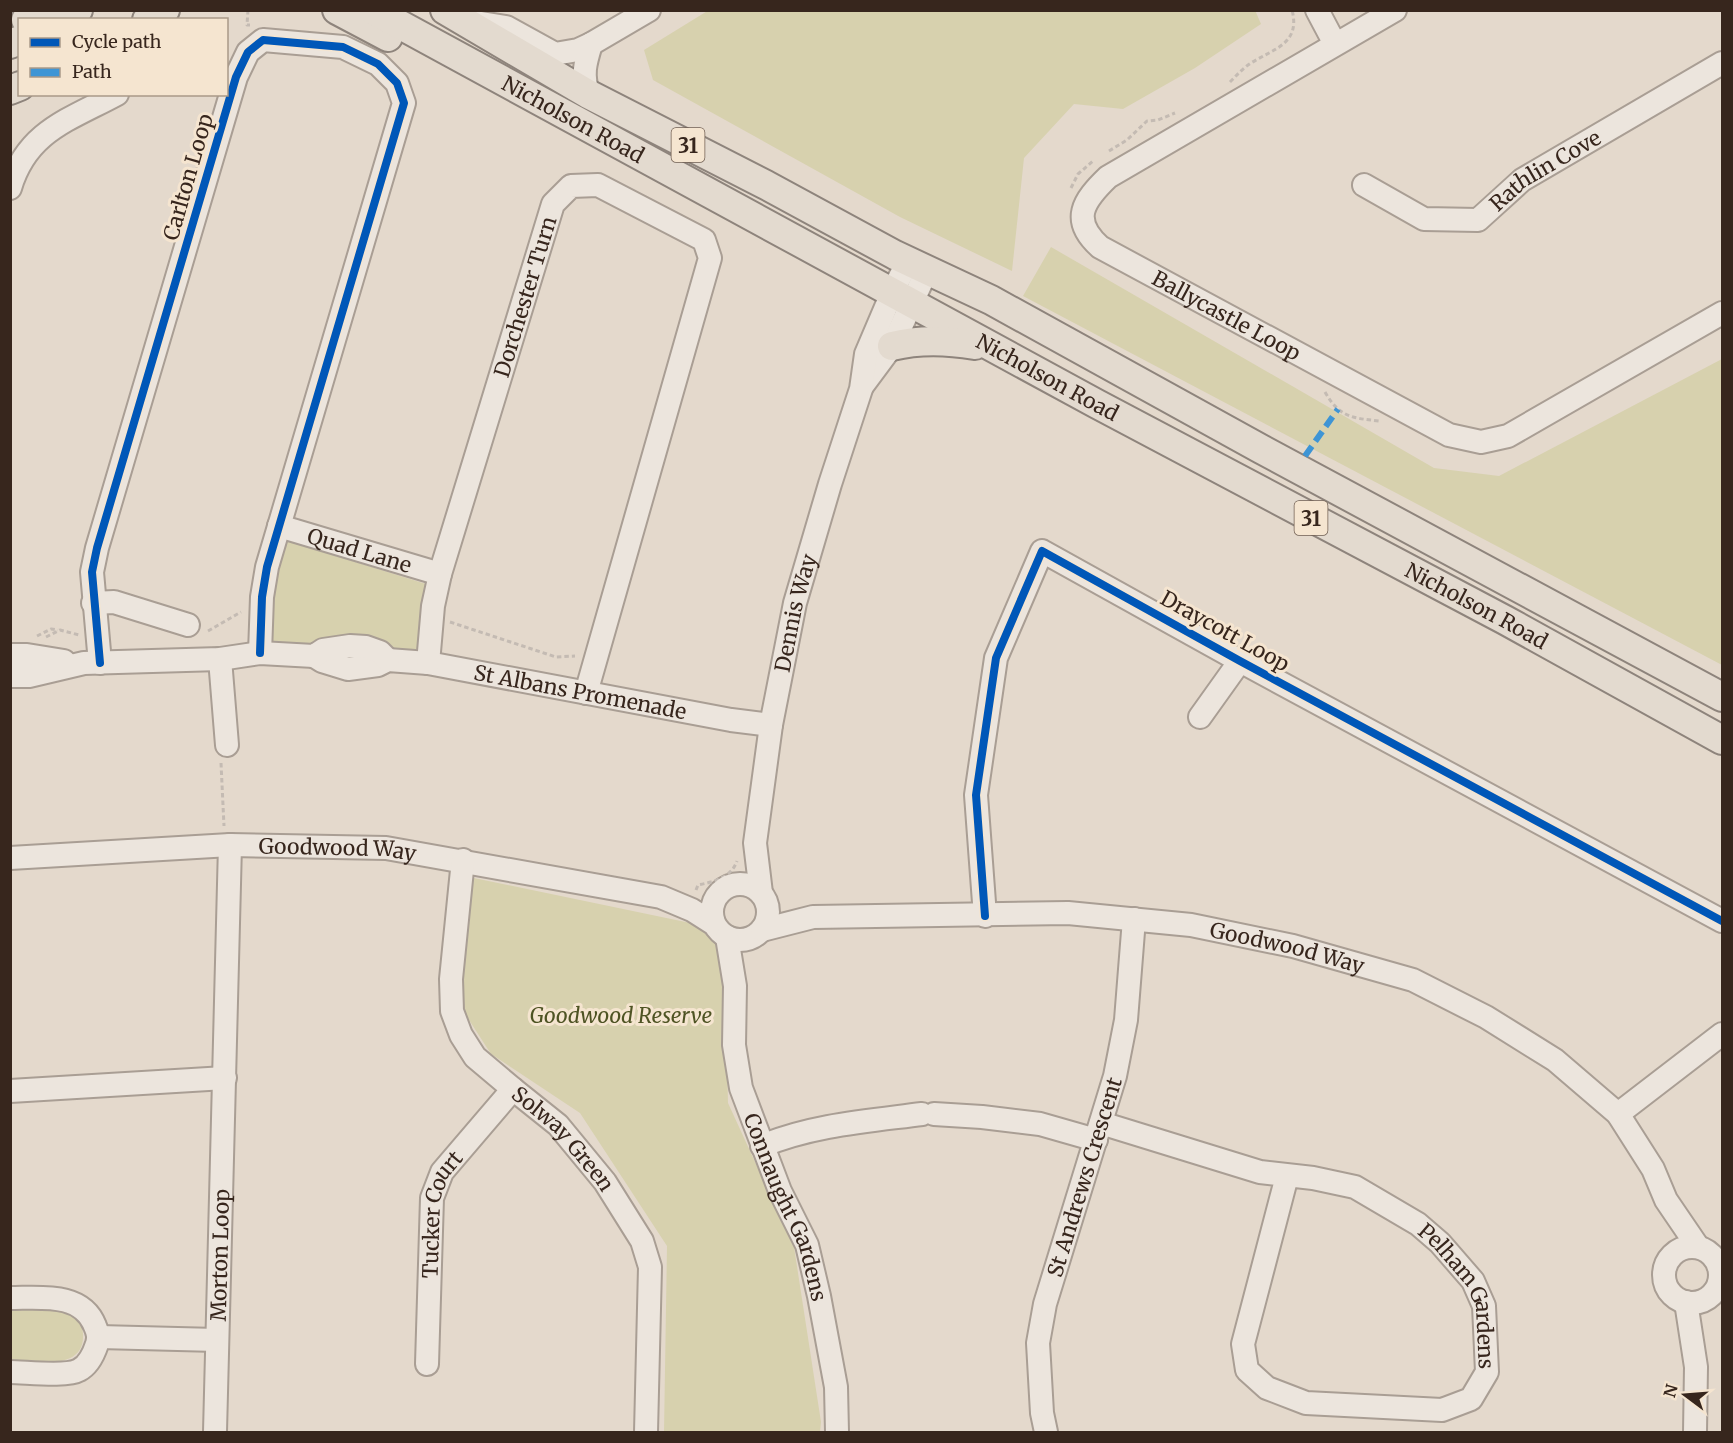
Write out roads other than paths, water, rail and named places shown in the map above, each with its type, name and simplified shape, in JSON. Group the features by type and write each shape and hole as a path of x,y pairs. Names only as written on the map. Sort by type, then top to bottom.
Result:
{"main road":[{"path":"30,18 45,10"},
{"path":"64,18 78,10"},
{"path":"151,18 165,10"},
{"path":"338,10 434,61 483,71"},
{"name":"Nicholson Road","path":"373,10 992,347 1505,620 1722,740"},
{"name":"Nicholson Road","path":"453,15 588,94 918,265 992,300 1261,449 1722,697"},
{"path":"892,346 925,340 947,340 992,347"}],"street":[{"path":"1317,10 1335,44"},
{"name":"Ballycastle Loop","path":"1395,10 1108,177 1094,190 1084,205 1083,222 1087,235 1100,247 1449,435 1481,442 1508,436 1722,313"},
{"path":"453,15 506,27 555,54 578,50 654,11"},
{"name":"Carlton Loop","path":"228,86 233,68 262,40 342,48 378,64 397,83 404,103 265,577 260,653"},
{"path":"588,94 584,65 591,44"},
{"name":"Rathlin Cove","path":"1364,185 1424,219 1478,220 1522,180 1722,63"},
{"path":"10,188 21,161 43,135 113,96"},
{"name":"Carlton Loop","path":"92,663 97,638 92,572 97,548 225,96"},
{"name":"Dorchester Turn","path":"428,663 433,606 440,574 553,204 571,186 598,185 704,240 710,258 585,693"},
{"name":"Dennis Way","path":"725,888 747,850 795,603 861,389 866,354 902,298 918,265"},
{"name":"Dennis Way","path":"861,389 892,346 902,298"},
{"name":"Quad Lane","path":"279,526 440,574"},
{"name":"Draycott Loop","path":"985,916 976,795 996,658 1042,551 1240,661 1722,921"},
{"path":"93,603 114,603 188,625"},
{"name":"St Albans Promenade","path":"10,655 92,663 220,659 260,653 314,656 322,661 348,669 378,665 387,660 428,663 731,720 771,725"},
{"path":"220,659 227,745"},
{"name":"Draycott Loop","path":"1200,717 1240,661"},
{"name":"St Albans Promenade","path":"10,676 29,676 92,663"},
{"name":"Goodwood Way","path":"10,858 227,845 386,848 661,897 692,910 736,940 746,940 758,933 813,917 1068,913 1191,925 1293,946 1413,980 1486,1017 1555,1060 1618,1114 1653,1169 1666,1200 1709,1250"},
{"name":"Morton Loop","path":"215,1432 225,1078 227,845"},
{"name":"Dennis Way","path":"747,850 763,897"},
{"name":"Solway Green","path":"463,860 451,979 452,1011 461,1035 475,1057 558,1125 605,1182 642,1241 650,1267 646,1432"},
{"name":"Goodwood Way","path":"661,897 695,894 744,884 751,886 763,897 813,917"},
{"path":"721,931 711,912 713,902 725,888"},
{"path":"758,933 768,916 763,897"},
{"name":"St Andrews Crescent","path":"1046,1432 1042,1413 1038,1343 1045,1304 1115,1076 1126,1020 1134,919"},
{"name":"Connaught Gardens","path":"721,931 735,986 734,1045 741,1088 780,1191 807,1245 836,1387 837,1432"},
{"name":"Connaught Gardens","path":"735,986 758,933"},
{"path":"1618,1114 1722,1034"},
{"path":"10,1091 225,1078"},
{"name":"Tucker Court","path":"427,1364 432,1198 442,1172 513,1089"},
{"name":"Pelham Gardens","path":"762,1146 784,1137 818,1129 928,1114 982,1117 1099,1131 1260,1172 1313,1178 1355,1187 1418,1224 1440,1243 1473,1281 1484,1306 1487,1372 1471,1399 1442,1410 1306,1403 1267,1388 1247,1370 1243,1344 1287,1176"},
{"name":"Goodwood Way","path":"1666,1200 1669,1259"},
{"path":"1686,1247 1709,1250 1720,1269 1721,1278 1715,1292 1708,1298 1695,1303 1676,1298 1666,1285 1664,1275 1669,1259 1675,1252 1686,1247"},
{"path":"10,1298 61,1299 79,1305 92,1319 99,1337 93,1356 79,1370 56,1373 10,1372"},
{"path":"1695,1432 1696,1367 1708,1298"},
{"path":"1686,1302 1696,1367"},
{"path":"99,1337 217,1340"}],"park label":[{"name":"Goodwood Reserve","path":"621,1015"}]}
